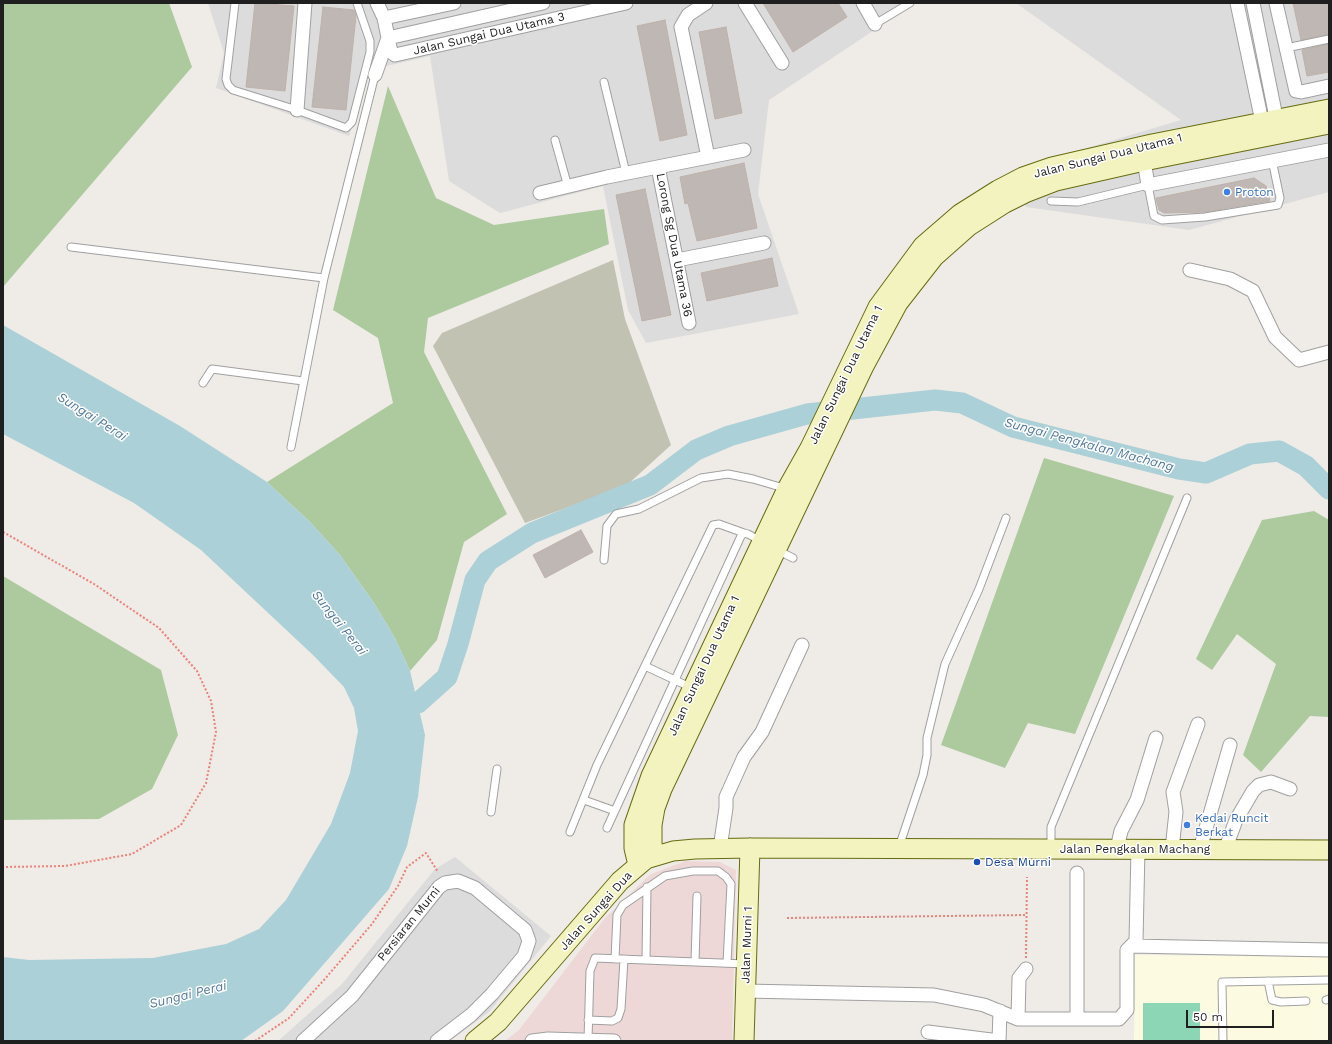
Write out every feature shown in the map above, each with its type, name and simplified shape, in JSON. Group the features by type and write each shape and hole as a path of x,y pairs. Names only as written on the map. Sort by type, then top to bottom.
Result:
{"street":[{"path":"297,110 305,3"},
{"name":"Jalan Sungai Dua Utama 3","path":"377,3 384,18 391,52 395,55 626,3"},
{"path":"384,18 454,3"},
{"name":"Jalan Sungai Dua Utama 3","path":"388,38 543,3"},
{"path":"706,3 688,15 681,27 708,157"},
{"path":"745,3 782,64"},
{"path":"862,3 875,24"},
{"path":"1237,3 1271,127"},
{"path":"1253,3 1271,127"},
{"path":"1276,3 1296,91 1301,92 1329,86"},
{"path":"376,75 388,38"},
{"name":"Jalan Sungai Dua Utama 1","path":"858,361 913,282 934,257 969,226 1005,203 1026,193 1056,182 1144,161 1271,127 1329,109"},
{"name":"Jalan Sungai Dua Utama 1","path":"638,865 634,848 643,825 651,776 693,688 769,546 816,450 858,361 878,307 923,246 960,214 998,190 1023,177 1052,167 1271,127 1329,124"},
{"path":"540,193 607,177 744,150"},
{"path":"1148,185 1329,150"},
{"name":"Jalan Sungai Dua Utama 1","path":"1144,161 1148,185"},
{"name":"Lorong Sg Dua Utama 36","path":"658,167 689,323"},
{"path":"677,260 764,243"},
{"path":"1190,270 1230,279 1253,291 1276,338 1299,360 1329,352"},
{"name":"Jalan Sungai Dua Utama 1","path":"643,825 655,808 769,546 787,489 816,450"},
{"path":"720,848 726,808 726,797 744,757 762,732 802,645"},
{"path":"1172,849 1176,812 1173,792 1198,724"},
{"path":"1117,849 1121,831 1137,800 1156,738"},
{"path":"1200,849 1230,745"},
{"path":"1225,850 1236,820 1253,791 1259,785 1271,782 1290,789"},
{"path":"620,881 643,825 660,840 664,854"},
{"name":"Jalan Sungai Dua","path":"475,1041 503,1016 620,881 638,865 664,854 720,848 750,848"},
{"name":"Jalan Pengkalan Machang","path":"750,848 1329,850"},
{"name":"Jalan Murni 1","path":"744,1041 750,848"},
{"path":"745,991 934,995 963,1000 1000,1011 1018,1019 1119,1019 1127,1010 1127,950 1136,941 1138,850"},
{"path":"1077,873 1077,1018"},
{"name":"Persiaran Murni","path":"303,1041 352,996 438,887 445,883 458,880 475,888 525,930 529,941 524,956 492,994 471,1015 437,1041"},
{"path":"1131,946 1329,950"},
{"path":"1018,1019 1019,978 1026,970"},
{"path":"928,1032 998,1041 1000,1011"},
{"path":"532,1041 548,1039 614,1041"}],"lane":[{"path":"235,3 226,79 228,85 233,90 297,110 346,128 350,126 370,46 357,3"},
{"path":"875,24 910,3"},
{"path":"1286,48 1329,40"},
{"path":"291,447 324,278 376,75"},
{"path":"604,82 626,173"},
{"path":"555,140 568,187"},
{"path":"1051,201 1078,202 1148,185 1154,216 1162,220 1205,218 1278,205 1280,198 1272,160"},
{"path":"71,247 324,278"},
{"path":"204,383 212,369 303,381"},
{"path":"604,560 607,526 616,514 639,508 701,478 728,474 753,478 787,489"},
{"path":"1051,849 1051,827 1187,498"},
{"path":"899,849 928,755 927,738 945,664 979,588 1006,518"},
{"path":"570,832 597,766 712,525 719,524 744,534 793,558"},
{"path":"607,828 741,536 744,534"},
{"path":"645,666 693,688"},
{"path":"490,812 497,769"},
{"path":"584,800 615,811"},
{"path":"615,959 617,915 623,905 665,876 693,871 718,870 731,884 727,963"},
{"path":"646,960 647,887"},
{"path":"695,962 697,896"},
{"path":"588,1040 590,971 595,958 746,964"},
{"path":"588,1020 612,1021 618,1018 621,1009 624,959"},
{"path":"1223,1041 1222,982 1329,980"},
{"path":"1268,981 1272,1000 1281,1002 1306,1001"}],"path":[{"path":"3,532 94,584 159,628 197,672 211,701 216,732 206,783 181,825 132,854 65,866 3,867"},
{"path":"255,1041 289,1018 324,980 372,924 398,886 407,867 426,853 445,883"},
{"path":"1026,970 1027,877"},
{"path":"787,918 1026,916"}],"shaded area":[{"path":"208,3 915,3 769,100 758,194 799,314 646,343 628,310 603,186 500,213 449,181 430,56 369,70 349,136 216,88 224,53"},
{"path":"1016,3 1329,3 1329,192 1189,230 1026,207 1010,171 1181,120"},
{"path":"613,260 625,319 671,445 626,486 525,523 433,346 442,333"},
{"path":"455,857 551,936 489,1012 450,1041 278,1041 342,984 435,869"},
{"path":"686,861 720,862 736,870 732,1041 505,1041 519,1030 605,918 651,874"},
{"path":"1135,955 1329,957 1329,1041 1134,1041"}],"green space":[{"path":"3,3 169,3 192,67 3,287"},
{"path":"388,86 436,198 494,225 604,209 609,244 428,318 424,352 507,514 464,542 437,640 410,671 395,638 374,603 340,555 310,522 267,482 393,403 378,338 333,310"},
{"path":"1044,458 1174,496 1075,734 1028,723 1005,768 941,745"},
{"path":"1314,511 1329,520 1329,717 1310,716 1261,772 1243,755 1276,664 1237,634 1212,670 1196,659 1262,520"},
{"path":"3,576 161,670 178,735 152,789 99,819 3,820"},
{"path":"1143,1003 1200,1003 1200,1041 1143,1041"}],"water":[{"name":"Sungai Perai","path":"3,325 180,426 267,482 310,522 340,555 374,603 395,638 410,671 425,735 418,797 407,846 389,889 283,1011 241,1041 3,1041 3,957 29,960 153,958 226,944 259,929 286,900 331,824 350,773 358,731 354,708 344,687 313,655 201,550 134,503 3,434"}],"building":[{"path":"255,3 294,6 285,91 246,87"},
{"path":"763,3 838,3 847,17 793,52"},
{"path":"1293,3 1329,3 1329,34 1301,40"},
{"path":"323,7 354,10 356,16 346,110 312,107"},
{"path":"665,20 687,135 660,141 637,26"},
{"path":"726,27 742,113 715,119 699,32"},
{"path":"1329,44 1329,72 1307,76 1302,50"},
{"path":"744,163 757,228 697,241 688,203 685,204 680,177"},
{"name":"Proton","path":"1254,178 1266,186 1270,201 1205,212 1164,213 1159,210 1156,198"},
{"path":"645,189 671,315 642,321 616,195"},
{"path":"772,258 778,286 707,301 701,273"},
{"path":"581,530 593,552 545,578 533,555"}],"waterway":[{"name":"Sungai Pengkalan Machang","path":"391,713 418,703 447,677 458,644 475,580 488,561 532,533 650,485 696,450 729,436 807,414 935,400 962,403 1013,427 1179,469 1206,473 1250,454 1279,451 1306,466 1329,489"}],"place":[{"name":"Proton","path":"1227,192"},
{"name":"Kedai Runcit Berkat","path":"1187,825"},
{"name":"Desa Murni","path":"977,862"}]}
